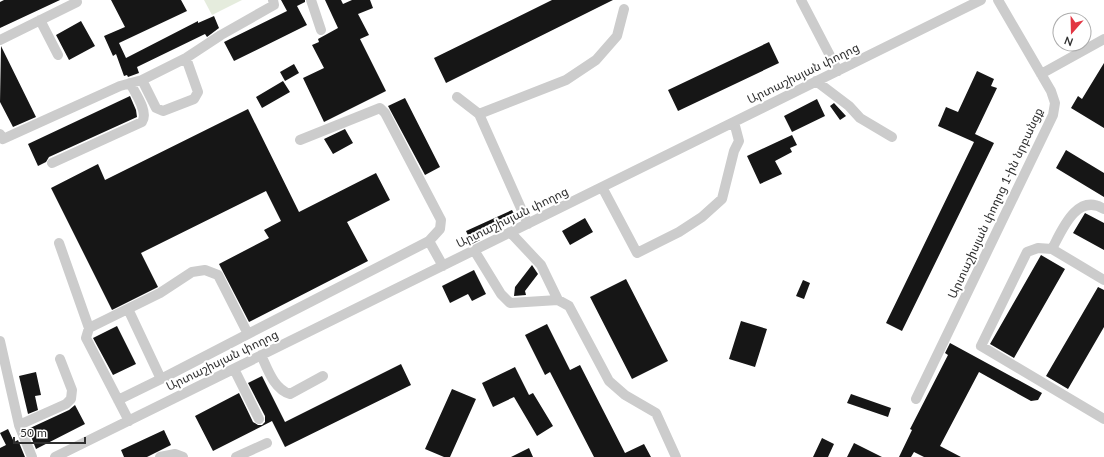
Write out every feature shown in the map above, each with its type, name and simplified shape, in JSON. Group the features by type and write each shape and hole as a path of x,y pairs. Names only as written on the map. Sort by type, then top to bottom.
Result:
{"street":[{"path":"0,134 3,139 120,86 142,80 186,58 221,35 274,5 273,0"},
{"path":"311,0 321,30"},
{"path":"801,0 838,71"},
{"name":"Արտաշիսյան փողոց","path":"55,457 981,0"},
{"name":"Արտաշիսյան փողոց 1-ին նրբանցք","path":"916,399 1053,115 1055,103 1051,91 998,0"},
{"path":"0,40 77,2"},
{"path":"479,114 566,80 596,60 616,36 624,9"},
{"path":"40,20 58,55"},
{"path":"1041,74 1104,39"},
{"path":"142,80 156,108 163,111 194,99 198,92 186,58"},
{"path":"816,81 849,106 860,118 892,136"},
{"path":"52,163 142,122 144,119 143,111 130,83"},
{"path":"457,97 479,114 528,224"},
{"path":"118,400 429,241 440,229 441,220 385,114 380,108 300,140"},
{"path":"602,187 637,253 644,250 679,232 702,217 722,199 734,151 739,141 734,122"},
{"path":"1052,248 1063,228 1076,210 1085,205 1099,206 1104,209"},
{"path":"510,232 541,265 558,300"},
{"path":"429,241 443,266"},
{"path":"59,243 89,328"},
{"path":"1104,280 1052,248 1038,248 1027,252 982,346 1104,419"},
{"path":"474,250 501,294 510,303 558,300 569,306 609,381 625,395 656,413 676,457"},
{"path":"129,421 86,338 86,331 89,328 160,293 192,272 205,270 218,276 248,334"},
{"path":"128,309 161,379"},
{"path":"0,341 19,425 32,457"},
{"path":"261,355 278,388 288,394 323,376"},
{"path":"19,425 66,404 71,400 72,390 60,359"},
{"path":"234,369 259,419"},
{"path":"236,457 267,443"},
{"path":"160,457 176,454 183,457"}],"green space":[{"path":"204,0 242,0 212,15"}],"building":[{"path":"4,0 60,0 0,28 0,2"},
{"path":"111,0 181,0 187,11 119,43 126,58 198,21 198,23 214,16 219,28 207,37 205,34 137,67 139,73 128,77 127,75 124,76 116,54 113,56 104,36 125,27"},
{"path":"281,0 305,0 305,2 297,6 307,25 234,61 224,42 287,11"},
{"path":"325,0 341,0 343,4 352,0 370,0 373,8 358,14 369,35 360,39 386,91 324,122 303,78 324,68 312,45 319,42 318,39 338,28"},
{"path":"552,0 613,0 446,83 434,58"},
{"path":"81,21 95,46 69,60 56,35"},
{"path":"769,42 779,63 678,111 668,90"},
{"path":"1,46 36,117 13,127 0,102"},
{"path":"1104,63 1104,128 1071,108 1078,96 1082,99"},
{"path":"294,64 299,73 285,81 280,72"},
{"path":"977,71 994,79 991,86 997,88 975,134 994,143 902,331 886,323 974,142 938,126 946,107 958,112"},
{"path":"283,81 290,92 262,108 256,97"},
{"path":"130,96 136,110 137,117 49,157 46,162 38,166 28,144"},
{"path":"405,98 440,167 425,175 388,106"},
{"path":"817,99 825,116 792,132 784,116"},
{"path":"834,103 846,116 840,120 830,106"},
{"path":"248,109 299,212 376,173 390,200 347,222 368,261 249,322 219,264 269,238 264,230 281,221 266,191 141,253 158,287 112,310 51,188 98,164 105,180"},
{"path":"345,129 353,143 333,154 324,139"},
{"path":"792,135 797,145 790,148 792,152 775,161 782,174 760,184 747,156"},
{"path":"1066,150 1104,173 1104,197 1056,168"},
{"path":"512,210 517,219 478,237 480,240 472,244 466,231"},
{"path":"1085,213 1104,223 1104,250 1073,233"},
{"path":"585,218 593,232 570,245 562,231"},
{"path":"1041,255 1065,269 1014,358 990,344"},
{"path":"532,265 538,274 525,291 526,295 514,296 515,287"},
{"path":"474,270 486,294 472,301 468,294 450,303 442,286"},
{"path":"626,279 668,361 632,379 590,297"},
{"path":"803,280 810,283 804,299 796,296"},
{"path":"1098,287 1104,290 1104,327 1068,389 1046,376"},
{"path":"741,321 767,329 755,367 729,359"},
{"path":"547,324 570,370 580,365 625,453 644,444 651,457 594,457 550,372 545,375 525,335"},
{"path":"117,326 136,364 113,375 93,338"},
{"path":"950,343 1042,393 1038,400 1031,401 979,372 940,446 961,457 924,457 914,452 911,457 899,457 912,430 910,429 948,355 945,353"},
{"path":"401,364 411,385 285,447 272,421 213,451 195,416 239,393 253,422 258,425 262,425 265,422 265,416 248,383 262,376 285,422"},
{"path":"515,367 529,395 533,393 553,426 537,436 514,397 493,407 482,383"},
{"path":"36,372 41,395 35,396 38,410 28,414 19,376"},
{"path":"452,389 476,399 450,457 444,457 425,449"},
{"path":"851,394 891,408 888,417 847,403"},
{"path":"75,405 85,424 36,449 28,429 69,410"},
{"path":"8,429 14,442 18,440 25,457 0,457 0,448 6,445 0,433"},
{"path":"164,430 171,445 147,457 124,457 121,450"},
{"path":"822,438 834,444 828,457 813,457"},
{"path":"854,443 882,457 847,457"},
{"path":"529,448 533,457 511,457"}]}
